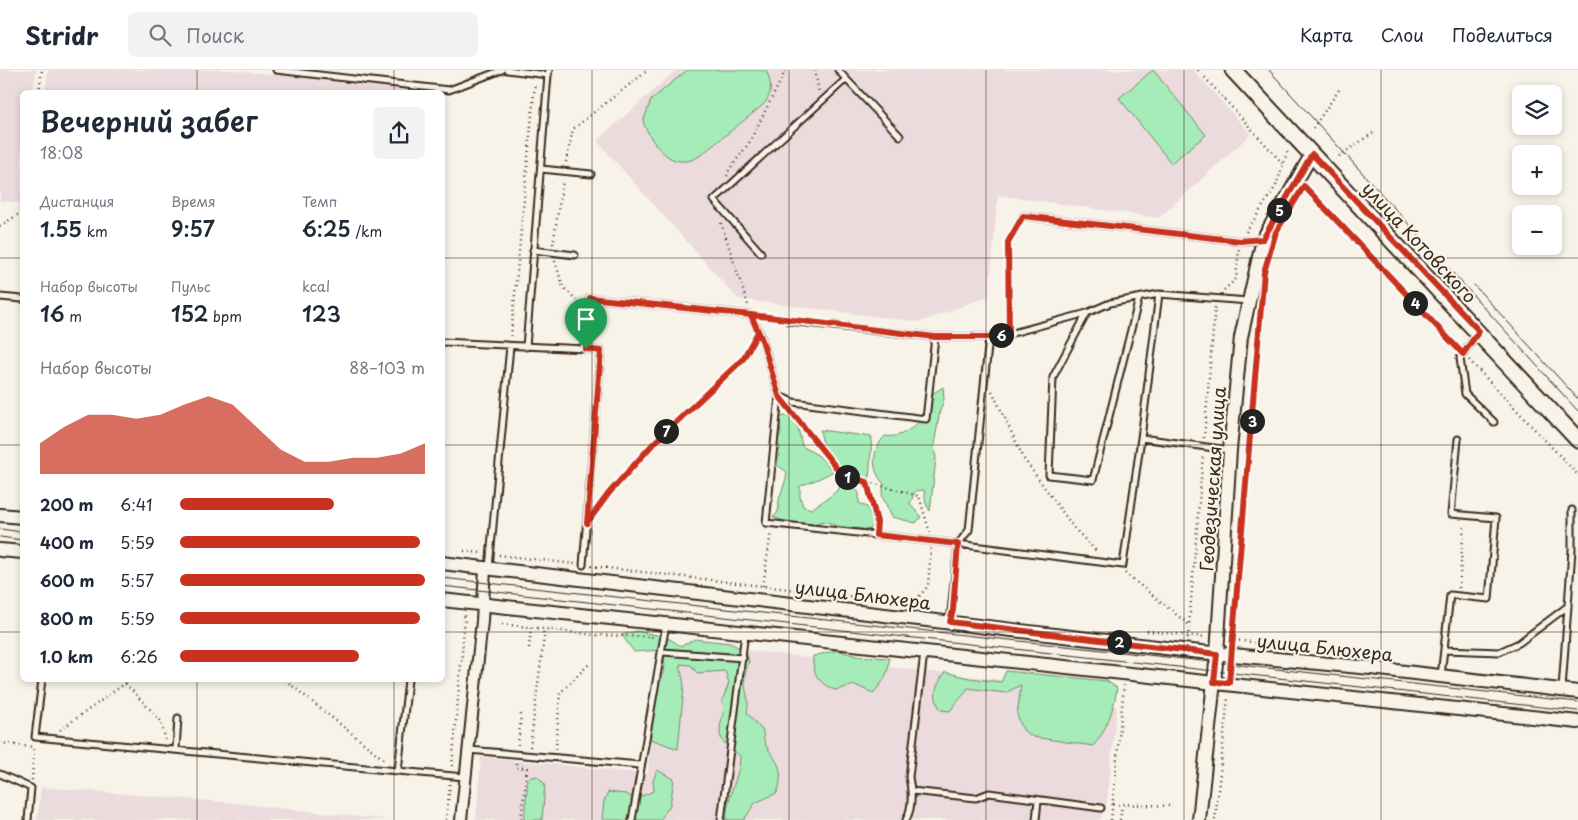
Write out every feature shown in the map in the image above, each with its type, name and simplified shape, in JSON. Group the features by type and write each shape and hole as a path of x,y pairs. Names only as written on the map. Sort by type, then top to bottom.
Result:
{"main road":[{"name":"улица Котовского","path":"1233,70 1479,331 1578,440"}],"street":[{"name":"Геодезическая улица","path":"1199,820 1217,654 1230,450 1241,337 1263,239 1312,154"},
{"path":"0,515 20,517"},
{"path":"0,550 20,552"},
{"name":"улица Блюхера","path":"445,563 1217,654 1578,692"},
{"path":"461,820 487,568"},
{"path":"445,600 1229,683 1578,722"}],"lane":[{"path":"276,70 448,90 502,70"},
{"path":"507,70 536,74 548,73 526,347"},
{"path":"838,70 900,136"},
{"path":"761,253 714,200 846,79"},
{"path":"541,169 591,174"},
{"path":"1023,216 1240,241 1263,239"},
{"path":"533,250 575,254"},
{"path":"586,349 590,298 751,315 779,396 766,523 958,544 1123,565 1159,294"},
{"path":"789,321 935,337 989,337 1009,334 1087,313 1110,304 1159,294 1248,301"},
{"path":"0,297 20,299"},
{"path":"1087,313 1053,376 1049,475 1094,480 1139,298"},
{"path":"1479,331 1460,358 1465,394 1494,422"},
{"path":"779,396 793,402 926,419 935,337"},
{"path":"950,622 953,610 958,544 969,530 989,337"},
{"path":"445,342 601,351 583,565"},
{"path":"487,568 510,346"},
{"path":"1141,438 1230,450"},
{"path":"1441,677 1450,595 1488,599 1496,518 1451,514 1458,439"},
{"path":"1562,691 1568,606 1575,550 1572,510"},
{"path":"1445,650 1499,652 1519,643 1568,606"},
{"path":"632,820 640,765 663,652 666,624"},
{"path":"721,820 745,632"},
{"path":"663,652 743,658"},
{"path":"906,820 909,814 912,791 909,777 924,652"},
{"path":"42,682 35,737 465,777"},
{"path":"398,770 408,682"},
{"path":"176,749 178,718"},
{"path":"469,750 517,756 640,765"},
{"path":"0,774 31,788 28,820"},
{"path":"912,791 976,798 989,793 1101,808"},
{"path":"1036,820 1038,800"}],"path":[{"path":"39,90 42,70"},
{"path":"724,190 728,170 749,143 786,70"},
{"path":"814,70 821,102"},
{"path":"1198,70 1283,164"},
{"path":"510,346 536,74"},
{"path":"1313,128 1339,90"},
{"path":"1338,156 1376,131"},
{"path":"1187,636 1216,298 1236,279 1240,241 1276,186 1288,150"},
{"path":"1304,186 1578,474"},
{"path":"714,200 751,315 789,321"},
{"path":"0,226 20,213"},
{"path":"1009,334 1008,242 1023,216"},
{"path":"1233,655 1261,309"},
{"path":"587,523 609,493 653,444 743,359 758,332"},
{"path":"779,396 843,476 867,482 877,522 876,535"},
{"path":"1460,576 1465,515"},
{"path":"762,586 772,524"},
{"path":"1122,572 1188,624"},
{"path":"446,820 465,619 463,613"},
{"path":"529,648 531,627"},
{"path":"521,820 544,637 543,629"},
{"path":"555,758 560,693 590,663"},
{"path":"1111,820 1124,680"},
{"path":"48,738 128,682"},
{"path":"288,682 398,770"},
{"path":"1215,820 1229,683"},
{"path":"125,684 160,721 168,748"},
{"path":"521,714 516,767 527,768"},
{"path":"31,788 35,737"},
{"path":"0,743 34,747"},
{"path":"1113,804 1122,806 1173,806"},
{"path":"1120,820 1122,806"}],"shaded area":[{"path":"0,70 36,70 33,90 20,90 20,203 0,201"},
{"path":"48,70 232,70 409,90 45,90"},
{"path":"676,70 1193,70 1251,134 1159,218 998,195 989,296 920,322 738,299 597,141"},
{"path":"656,644 743,650 1079,689 1080,701 1117,707 1106,809 1099,820 476,820 481,757 648,774"},
{"path":"41,787 235,803 389,820 37,820"}],"green space":[{"path":"687,70 766,70 770,93 763,105 701,155 691,160 682,161 665,155 658,148 643,122 651,100"},
{"path":"1153,70 1206,135 1171,163 1119,98"},
{"path":"943,387 944,399 934,445 936,459 930,511 926,504 924,490 915,491 910,504 921,517 916,523 892,517 882,496 884,484 876,472 874,460 877,447 885,436 905,433 915,425 930,411 929,396"},
{"path":"789,415 796,419 802,446 819,456 833,471 800,486 800,497 803,506 811,509 833,494 843,482 850,482 859,493 859,503 867,507 874,521 870,530 837,526 824,521 813,524 787,522 773,517 778,510 779,499 787,472 777,465 780,448 777,442 781,432 778,418"},
{"path":"820,430 872,437 869,480 845,474 823,444"},
{"path":"637,631 666,637 681,646 695,639 730,643 746,651 749,662 745,678 748,700 747,713 763,731 767,746 778,765 780,781 777,793 755,803 744,820 727,820 728,804 740,764 740,756 725,744 720,735 724,710 722,701 729,683 725,671 697,673 691,665 680,664 684,686 678,749 645,737 647,709 661,681 665,667 661,650 634,652 622,635"},
{"path":"838,650 856,656 889,658 885,677 873,693 855,685 835,690 829,688 821,681 815,673 813,656"},
{"path":"1006,671 1107,681 1117,688 1109,719 1098,740 1093,746 1033,737 1023,730 1017,715 1021,685 1005,693 968,688 950,711 941,710 938,705 935,695 939,682 945,672 969,678 1001,682"},
{"path":"657,770 674,779 670,805 660,820 602,820 604,801 608,792 626,794 635,799 654,791 653,781"},
{"path":"537,776 545,784 542,820 524,820 528,778"}],"tram line":[{"path":"1269,70 1578,411"},
{"path":"1474,285 1578,399"},
{"path":"0,529 20,532"},
{"path":"0,537 20,540"},
{"path":"445,578 1578,702"},
{"path":"445,586 1578,711"}],"route":[{"path":"586,349 590,298 751,315 762,340 779,396 843,476 867,482 877,522 876,535 958,544 953,610 950,622 1217,654 1214,682 1229,683 1233,655 1264,272 1276,232 1304,186 1463,354 1479,331 1312,154 1263,239 1240,241 1023,216 1008,242 1009,334 989,337 935,337 751,315 758,332 743,359 653,444 609,493 587,523 601,351 586,349"}]}
